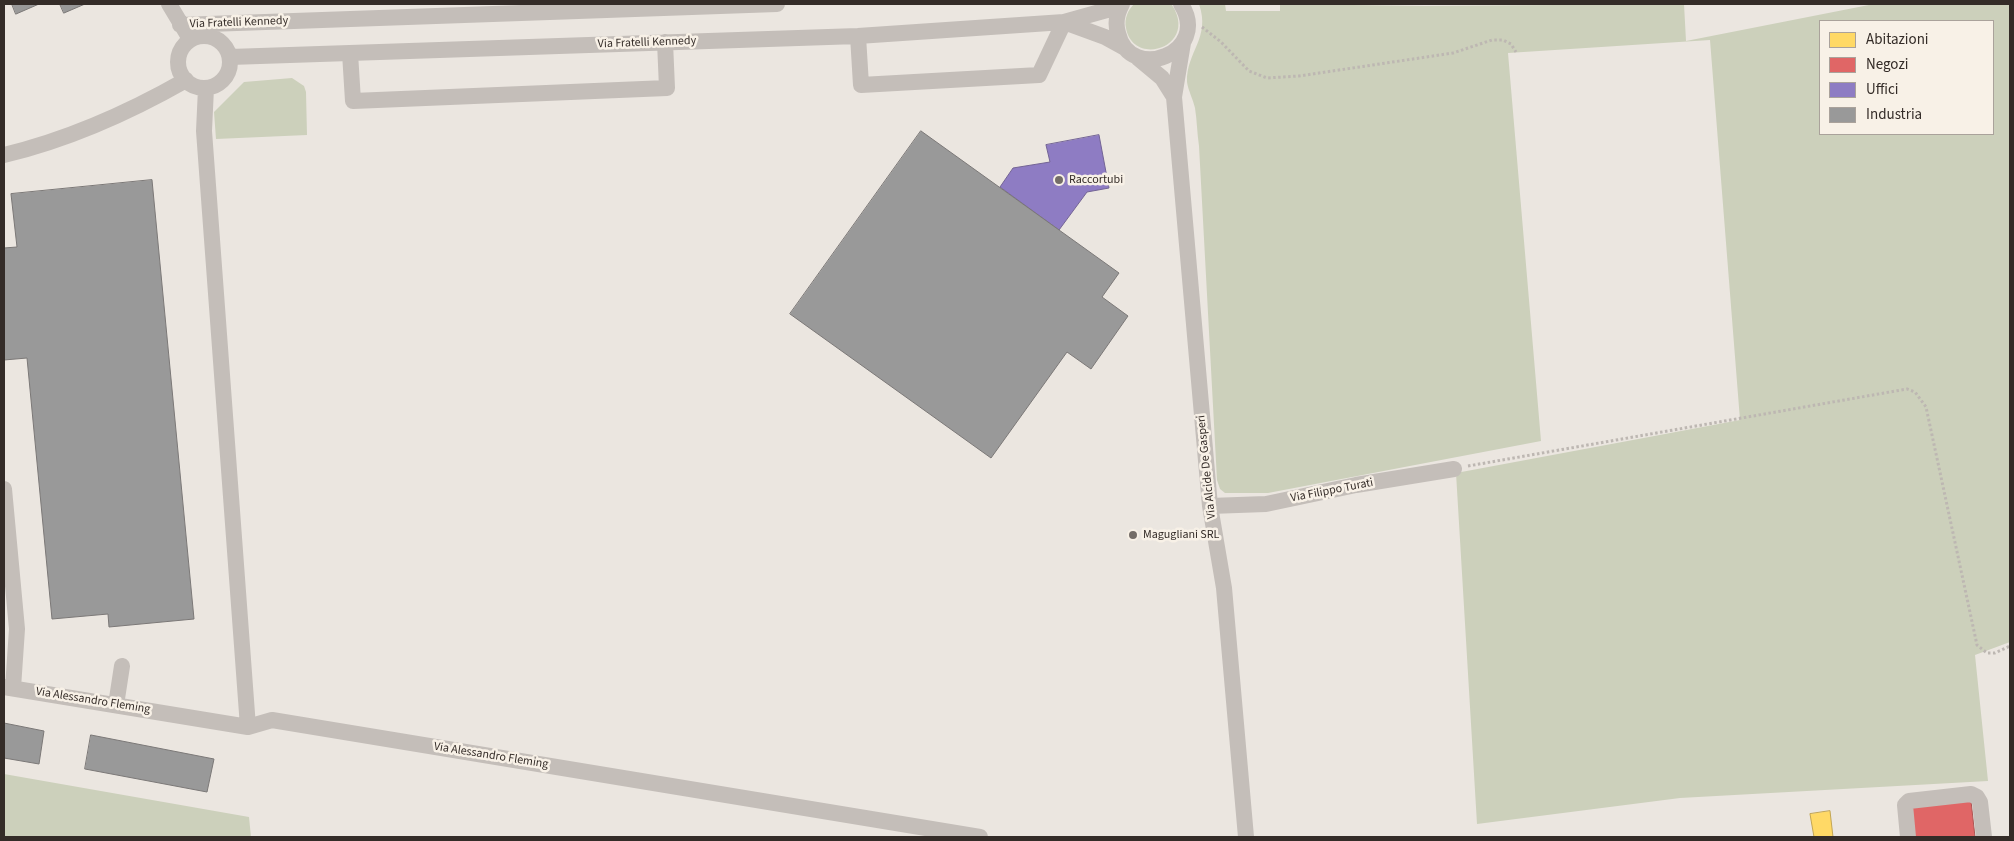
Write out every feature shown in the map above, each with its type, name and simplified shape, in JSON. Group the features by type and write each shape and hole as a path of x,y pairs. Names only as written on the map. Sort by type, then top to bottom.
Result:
{"street":[{"path":"169,4 180,25 191,40"},
{"name":"Via Fratelli Kennedy","path":"180,25 586,7 777,4"},
{"name":"Via Fratelli Kennedy","path":"230,57 858,36 1064,22 1107,10 1118,4"},
{"path":"1122,4 1117,15 1116,26 1119,38 1130,52 1145,59 1157,60 1168,56 1184,41"},
{"path":"1181,4 1188,20"},
{"name":"Via Alcide De Gasperi","path":"1188,20 1174,97 1210,506 1224,588 1246,837"},
{"path":"858,36 861,85 1039,75 1064,22"},
{"name":"Via Fratelli Kennedy","path":"1064,22 1104,36 1130,52"},
{"path":"204,36 213,37 220,42 230,57 229,71 225,78 206,88 199,87 186,80 178,65 182,49 191,40 204,36"},
{"path":"350,52 353,101 667,88 664,42"},
{"name":"Via Alcide De Gasperi","path":"1130,52 1162,78 1174,97"},
{"path":"4,155 37,147 129,110 186,80"},
{"path":"206,88 204,131 248,727"},
{"name":"Via Filippo Turati","path":"1210,506 1266,504 1356,485 1454,469"},
{"path":"4,489 16,629 8,687"},
{"path":"116,705 122,666"},
{"name":"Via Alessandro Fleming","path":"8,687 248,727 272,720 980,837"},
{"path":"1908,837 1905,805 1909,801 1971,794 1977,797 1980,802 1984,837"}],"path":[{"path":"1188,20 1202,26 1221,42 1249,71 1267,78 1299,76 1453,52 1492,40 1503,40 1511,44 1516,52"},
{"path":"1454,469 1907,389 1915,392 1926,407 1978,645 1987,653 1995,653 2010,646"}],"green space":[{"path":"1134,4 1172,5 1178,20 1177,32 1171,41 1162,47 1151,49 1140,47 1131,40 1126,28 1126,18"},
{"path":"1199,4 1225,4 1226,11 1280,11 1280,4 1425,6 1684,4 1686,41 1874,4 2010,4 2010,642 1975,655 1988,781 1680,798 1477,824 1456,473 1740,420 1710,40 1508,53 1541,441 1268,493 1225,493 1220,489 1217,480 1199,146 1195,108 1187,82 1190,62 1202,26"},
{"path":"292,78 304,86 306,92 307,135 216,139 214,112 244,82"},
{"path":"4,774 249,817 251,837 4,837"}],"building: Abitazioni":[{"path":"1830,811 1833,837 1814,837 1810,814"}],"building: Negozi":[{"path":"1971,801 1975,837 1913,837 1909,807"}],"building: Uffici":[{"path":"1099,135 1109,188 1087,192 1059,230 1000,187 1013,168 1050,162 1046,145"}],"building: Industria":[{"path":"12,4 39,4 16,14"},
{"path":"60,4 85,4 64,13"},
{"path":"921,131 1119,273 1102,297 1128,316 1091,369 1067,352 991,458 790,314"},
{"path":"152,180 194,619 109,627 108,614 52,619 27,358 4,360 4,248 17,247 11,194"},
{"path":"4,723 44,731 39,764 4,758"},
{"path":"91,735 214,759 207,792 85,769"}],"place":[{"name":"Raccortubi","path":"1059,180"},
{"name":"Magugliani SRL","path":"1133,535"}]}
